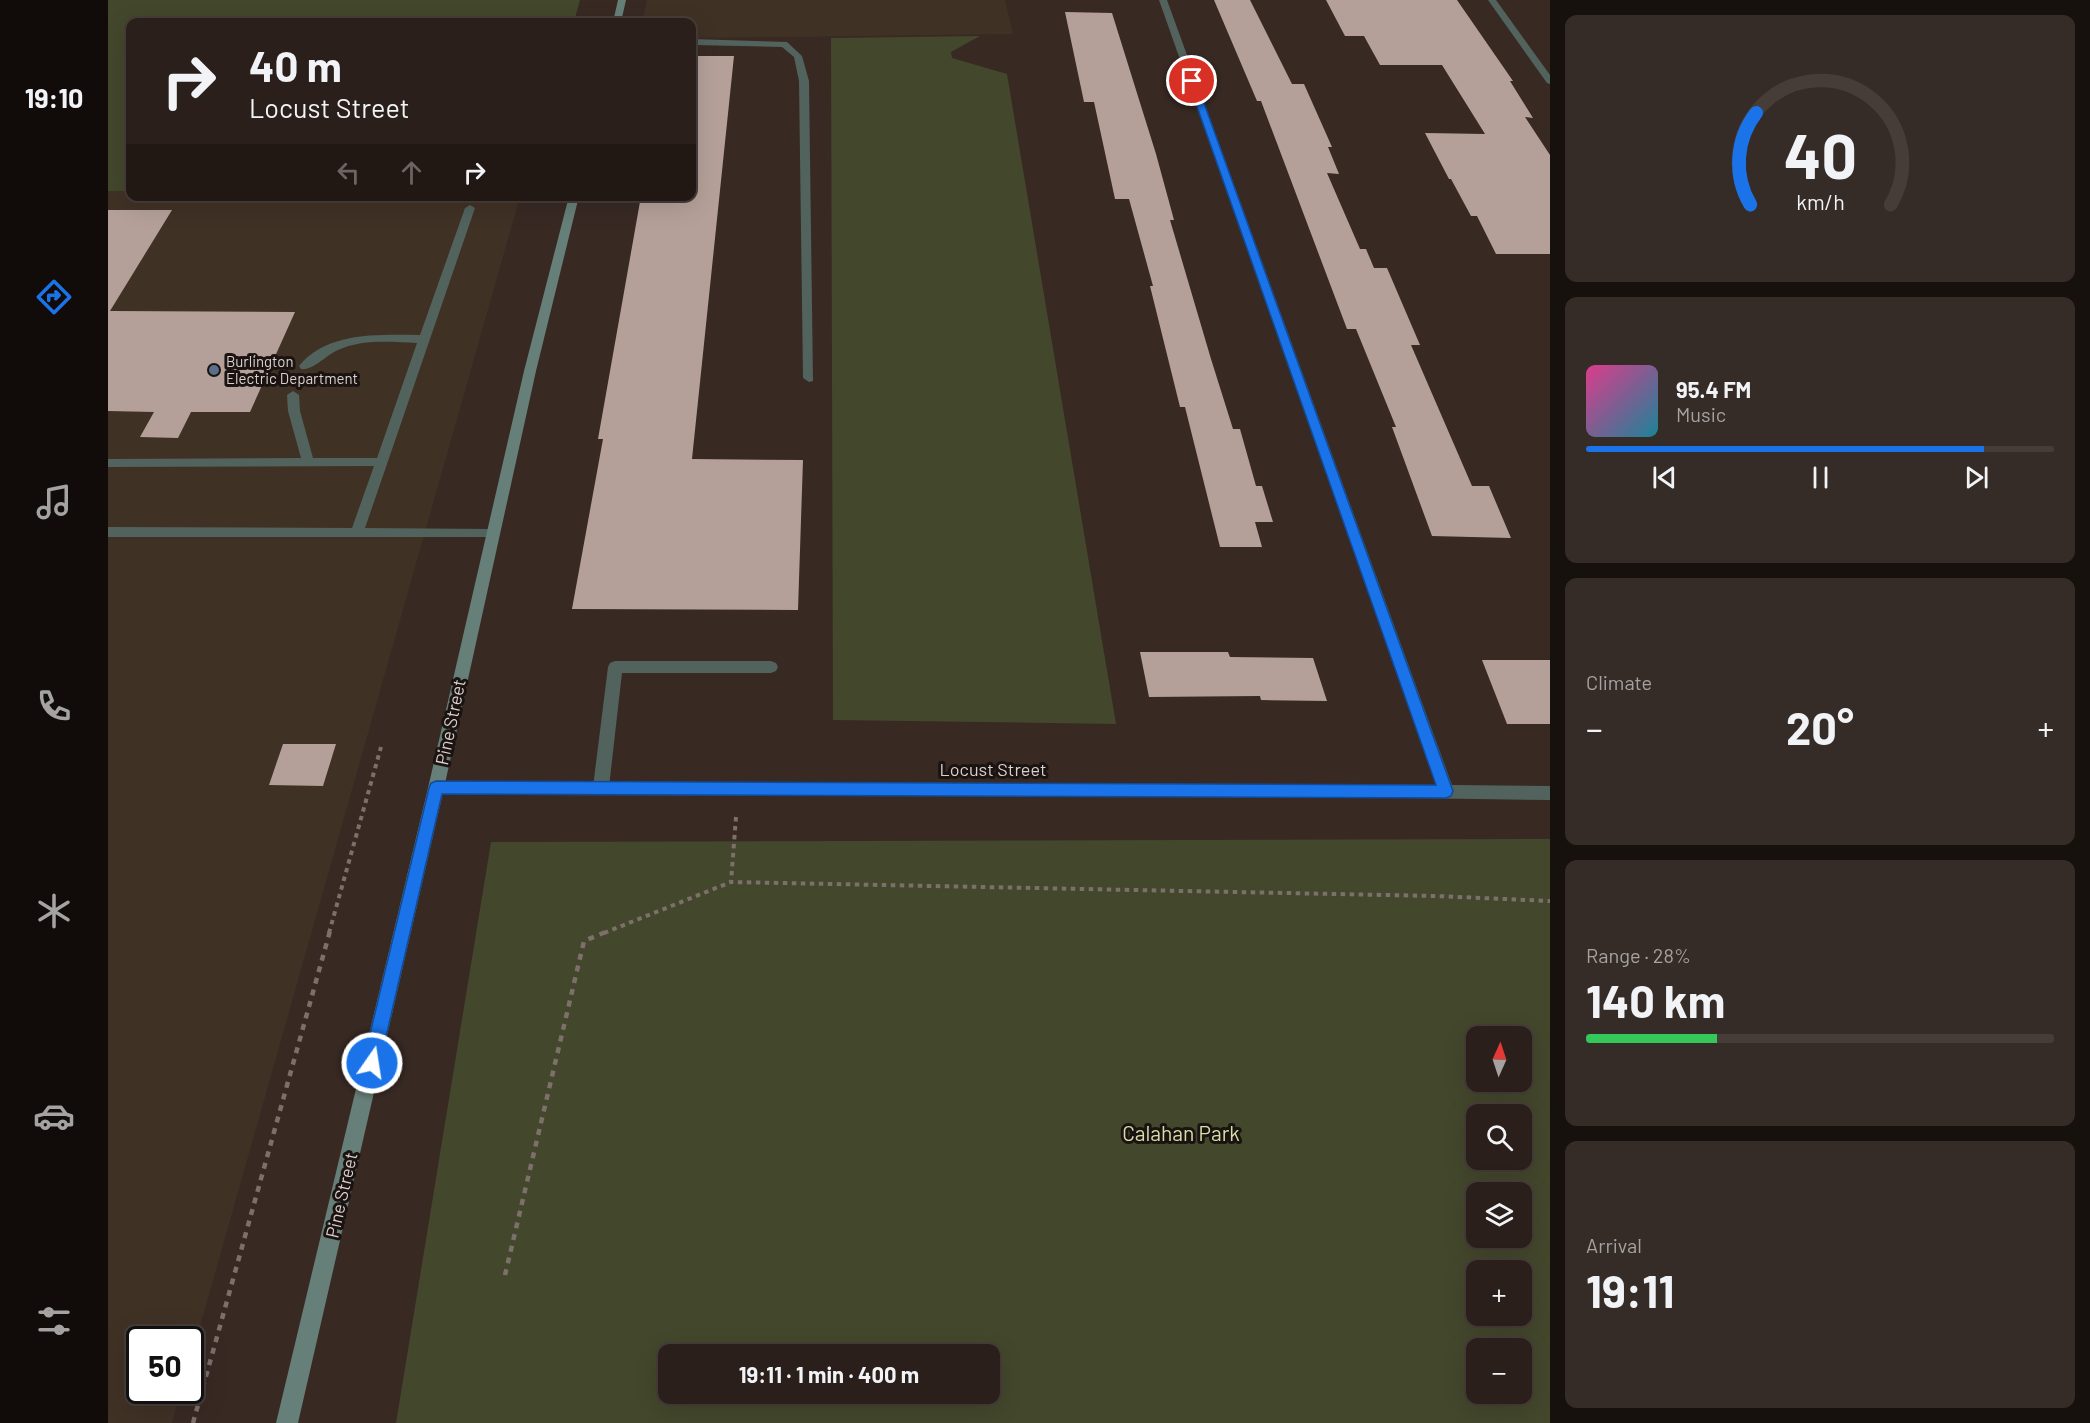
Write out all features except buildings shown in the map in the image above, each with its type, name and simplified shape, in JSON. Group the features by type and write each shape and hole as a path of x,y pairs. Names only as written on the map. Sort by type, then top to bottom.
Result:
{"main road":[{"path":"618,18 622,0"},
{"name":"Pine Street","path":"287,1423 436,788 530,371 572,201"}],"street":[{"path":"1163,0 1446,791"},
{"path":"1492,0 1550,81"},
{"path":"696,42 784,44 798,56 804,81 810,378"},
{"path":"357,533 470,208"},
{"path":"305,366 328,350 345,342 424,339"},
{"path":"293,395 294,411 308,462"},
{"path":"108,463 382,462"},
{"path":"108,532 493,534"},
{"path":"600,787 615,667 771,667"},
{"name":"Locust Street","path":"436,788 1550,793"}],"path":[{"path":"193,1423 381,747"},
{"path":"731,882 739,788"},
{"path":"505,1275 584,941 731,882 1436,896 1547,899 1550,901"}],"shaded area":[{"path":"647,0 1005,0 1013,34 696,38 696,18 643,18"},
{"path":"108,191 126,191 126,201 519,201 200,1326 126,1326 126,1404 177,1404 172,1423 108,1423"}],"green space":[{"path":"108,0 580,0 575,18 126,18 126,191 108,191"},
{"path":"980,36 951,52 952,58 1007,74 1116,724 833,720 831,38"},
{"name":"Calahan Park","path":"1550,839 1550,1423 396,1423 491,842"}],"place":[{"name":"Burlington Electric Department","path":"214,370"}],"route":[{"path":"372,1063 436,788 1446,791 1192,81"}]}
